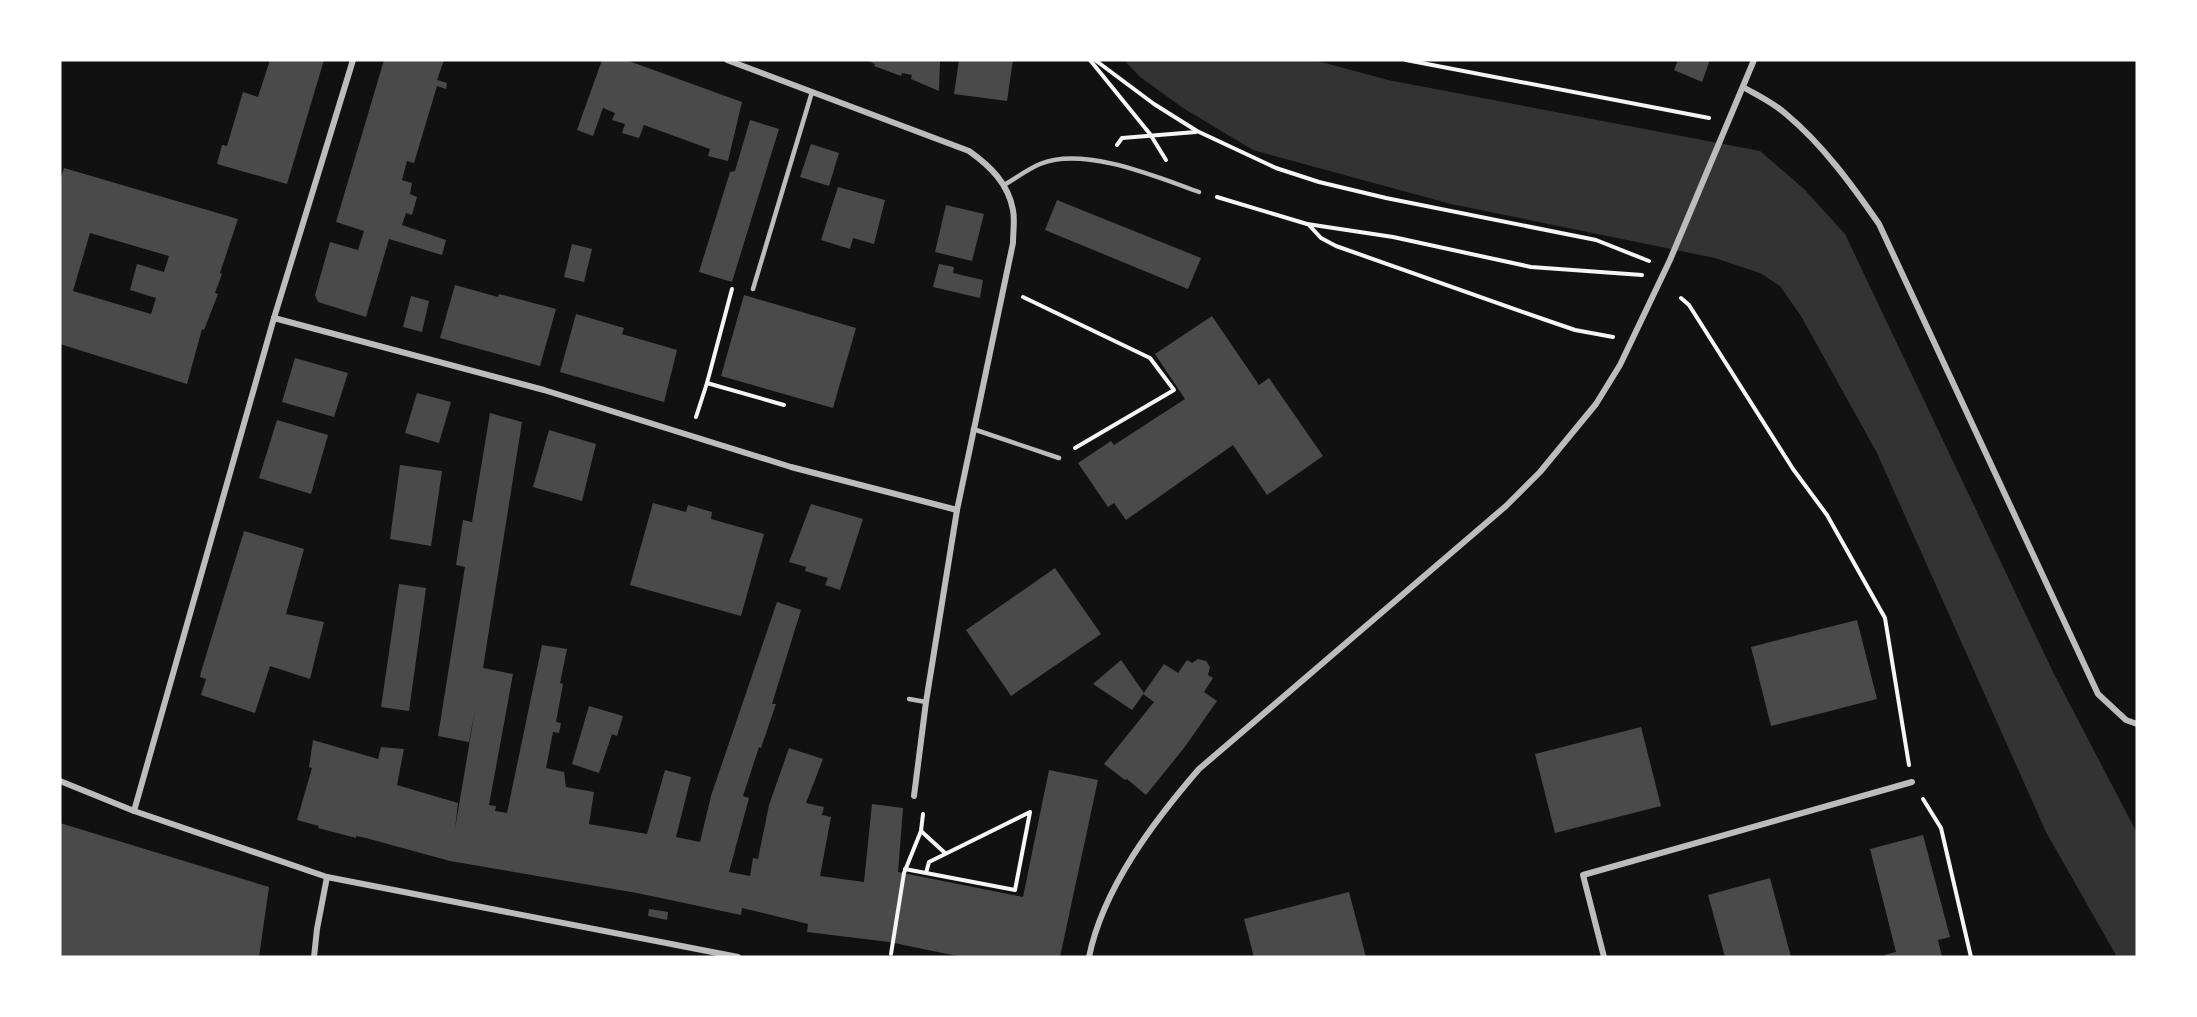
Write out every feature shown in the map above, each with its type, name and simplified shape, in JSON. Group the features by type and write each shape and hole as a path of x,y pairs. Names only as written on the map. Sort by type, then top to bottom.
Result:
{"street":[{"path":"134,811 274,318 353,60"},
{"path":"727,60 969,151 990,166 1004,185 1013,210 1013,243 957,510 926,702 914,796"},
{"path":"1089,957 1094,935 1116,887 1167,806 1199,769 1506,506 1540,472 1596,404 1620,365 1670,260 1754,60"},
{"path":"1743,87 1784,112 1807,133 1856,191 1878,224 2098,694 2127,720 2137,724"},
{"path":"274,318 544,390 790,467 957,510"},
{"path":"60,781 134,811 327,877 738,957"},
{"path":"1604,957 1583,874 1912,782"},
{"path":"314,957 327,877"}],"lane":[{"path":"753,289 812,92"},
{"path":"1004,185 1042,164 1073,159 1103,162 1199,192"},
{"path":"973,429 1059,458"},
{"path":"909,699 926,702"}],"path":[{"path":"1090,60 1150,134 1170,166 1174,183"},
{"path":"1095,60 1154,104 1197,132 1276,168 1319,182 1491,219 1570,233 1596,240 1649,261"},
{"path":"1406,60 1729,122"},
{"path":"1103,162 1122,138 1197,132"},
{"path":"1199,192 1307,224 1393,237 1531,267 1644,276"},
{"path":"1307,224 1321,238 1336,246 1575,330 1617,337"},
{"path":"696,417 732,289"},
{"path":"1023,297 1150,358 1174,390 1059,458"},
{"path":"1681,298 1689,305 1792,469 1827,515 1885,618 1912,782 1941,828 1971,957"},
{"path":"707,383 784,405"},
{"path":"891,954 905,869 921,831 924,807"},
{"path":"905,869 1015,890 1030,812 929,862 926,873"},
{"path":"921,831 945,854"}],"shaded area":[{"path":"1124,60 1314,60 1388,80 1760,151 1804,189 1845,234 2054,674 2137,833 2137,957 2117,957 2046,832 1877,453 1801,316 1780,286 1760,273 1715,258 1451,204 1253,150 1183,108 1139,76"}],"building":[{"path":"270,60 324,60 287,184 217,164 222,145 227,146 243,92 258,97"},
{"path":"384,60 444,60 437,80 447,83 446,89 437,86 414,163 407,161 402,180 412,183 410,194 417,197 412,215 406,213 402,225 446,240 442,255 389,239 366,317 318,302 315,295 330,242 358,250 364,231 336,222"},
{"path":"602,60 626,60 742,102 728,161 708,156 710,149 644,125 639,138 622,133 625,124 612,120 615,113 603,108 593,136 577,130"},
{"path":"866,60 940,60 939,91 911,79 912,75 902,73 901,76 874,66 875,64"},
{"path":"959,60 1013,60 1007,101 954,94"},
{"path":"1678,60 1710,60 1702,82 1674,70"},
{"path":"750,120 779,129 732,282 699,272 730,172 735,171"},
{"path":"811,144 839,153 829,186 800,177"},
{"path":"64,168 238,219 220,273 222,274 215,293 218,294 204,330 202,329 187,384 60,344 60,181","holes":["90,233 169,256 164,272 137,264 130,290 156,298 151,314 73,291"]},
{"path":"838,187 885,200 874,244 853,238 850,249 821,240"},
{"path":"1057,200 1201,258 1188,289 1045,230"},
{"path":"946,205 984,214 972,261 935,252"},
{"path":"572,244 592,249 584,282 564,277"},
{"path":"939,264 954,267 953,273 983,280 980,298 933,287"},
{"path":"455,285 556,309 540,366 440,338"},
{"path":"744,295 856,328 833,408 721,376"},
{"path":"411,296 429,301 422,332 403,327"},
{"path":"576,314 624,328 622,334 677,350 664,402 560,372"},
{"path":"1212,316 1259,385 1269,378 1323,456 1267,495 1233,445 1126,520 1114,503 1108,507 1078,463 1111,441 1114,445 1185,399 1155,354"},
{"path":"295,358 348,373 334,417 282,402"},
{"path":"417,393 451,402 439,443 405,433"},
{"path":"490,413 522,422 483,668 513,674 489,805 496,806 495,811 507,813 542,645 567,649 560,683 563,684 556,722 561,723 559,733 553,732 546,768 564,772 566,787 594,792 589,824 647,834 665,770 691,777 676,837 700,842 711,796 777,602 801,610 772,704 776,704 743,796 749,798 729,872 750,876 753,858 758,859 769,805 789,748 823,759 806,803 824,807 822,815 831,817 820,876 864,882 872,804 903,808 898,872 1023,897 1049,770 1098,780 1060,957 962,957 889,942 807,932 808,924 742,908 741,915 637,893 450,861 366,838 356,836 356,838 318,828 319,826 297,820 312,768 309,767 313,740 378,759 381,747 404,749 397,785 458,803 455,829 475,710 469,742 438,736 465,567 456,565 463,520 472,522"},
{"path":"277,420 328,435 311,494 259,478"},
{"path":"549,430 596,444 582,501 533,487"},
{"path":"400,465 442,471 431,546 390,539"},
{"path":"653,503 686,512 688,505 712,512 711,519 764,534 741,616 630,585"},
{"path":"811,504 863,519 840,590 825,585 828,578 805,571 806,567 789,562"},
{"path":"244,531 304,549 286,614 324,622 310,679 270,666 255,713 201,695 206,679 200,677 201,672"},
{"path":"1055,568 1101,634 1011,696 966,630"},
{"path":"399,584 426,588 409,711 381,707"},
{"path":"1857,620 1877,699 1771,726 1751,647"},
{"path":"1198,659 1206,661 1210,667 1208,675 1213,678 1204,692 1217,701 1184,748 1146,795 1104,764 1154,702 1143,694 1164,664 1178,673 1187,660 1192,663"},
{"path":"1121,660 1144,693 1132,710 1093,684"},
{"path":"589,706 623,716 617,736 612,734 599,773 572,764"},
{"path":"1641,727 1661,806 1555,833 1535,754"},
{"path":"60,823 269,887 259,957 60,957"},
{"path":"1923,835 1950,937 1938,940 1942,957 1885,957 1884,955 1896,952 1870,849"},
{"path":"1770,878 1791,957 1725,957 1708,895"},
{"path":"1349,892 1366,957 1254,957 1244,919"},
{"path":"649,909 668,912 667,920 648,916"}]}
